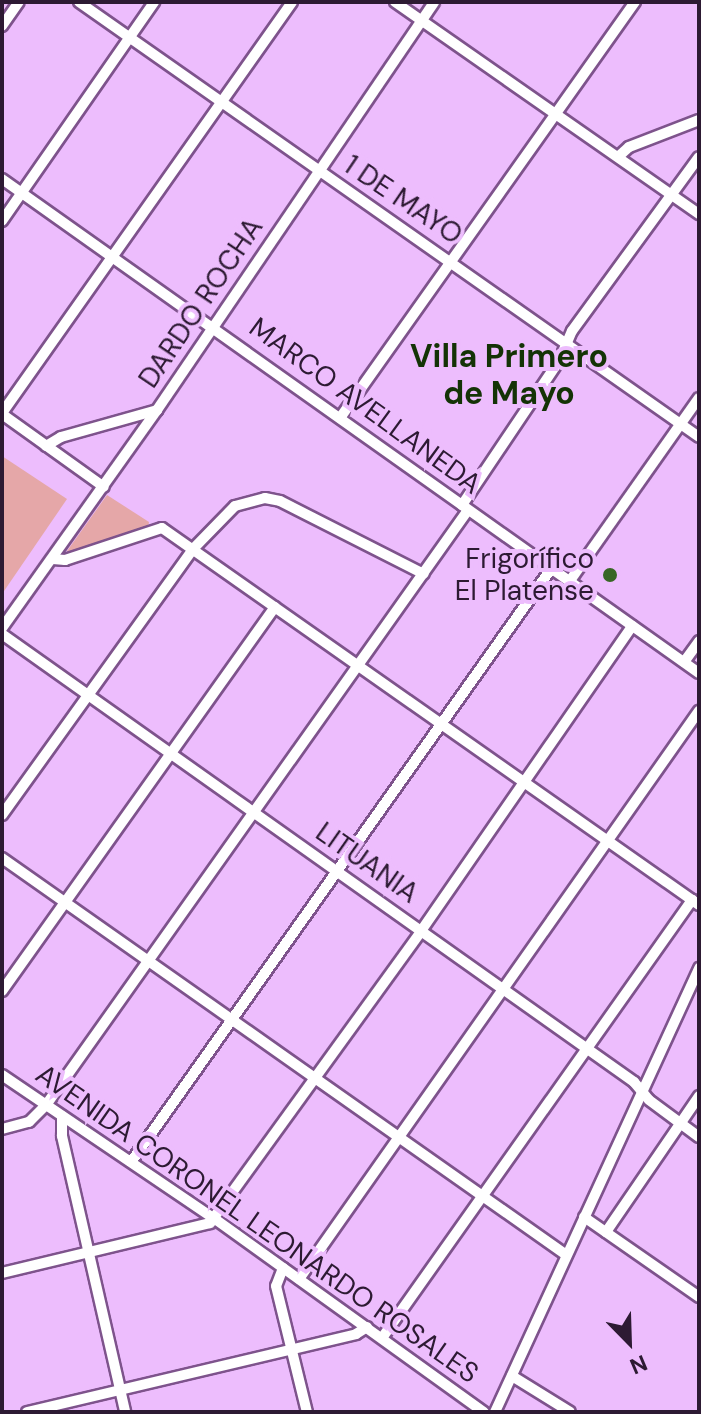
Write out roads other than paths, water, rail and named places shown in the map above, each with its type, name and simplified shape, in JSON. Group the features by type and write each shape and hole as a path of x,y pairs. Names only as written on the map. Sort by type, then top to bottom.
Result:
{"street":[{"path":"2,26 19,2"},
{"name":"1 DE MAYO","path":"79,2 699,437"},
{"path":"2,221 154,2"},
{"path":"104,487 2,413 292,2"},
{"path":"395,2 699,214"},
{"name":"DARDO ROCHA","path":"2,628 104,487 434,2"},
{"path":"340,418 635,2"},
{"path":"619,156 629,147 699,120"},
{"path":"2,1129 29,1122 46,1105 424,574 560,359 566,342 699,157"},
{"name":"MARCO AVELLANEDA","path":"2,179 699,673"},
{"path":"569,582 699,398"},
{"path":"46,446 61,437 157,410"},
{"path":"2,815 85,695 193,549 229,510 271,498 424,574"},
{"path":"53,559 65,560 162,528 695,903 587,1047 382,1338"},
{"path":"131,1162 551,569"},
{"path":"2,991 275,607"},
{"path":"2,1273 205,1226 215,1219 421,931 632,626"},
{"name":"LITUANIA","path":"2,634 587,1047 643,1091 649,1100 699,1137"},
{"path":"684,662 699,641"},
{"path":"299,1279 699,711"},
{"path":"2,858 565,1254"},
{"path":"495,1412 699,968"},
{"name":"AVENIDA CORONEL LEONARDO ROSALES","path":"2,1075 215,1219 484,1412"},
{"path":"606,1232 699,1096"},
{"path":"62,1116 62,1136 125,1412"},
{"path":"584,1217 699,1297"},
{"path":"283,1268 276,1286 307,1412"},
{"path":"27,1412 293,1350 356,1334 367,1327"},
{"path":"512,1376 570,1412"}],"place":[{"name":"Frigorífico El Platense","path":"610,575"}],"district":[{"name":"Villa Primero de Mayo","path":"509,376"}]}
